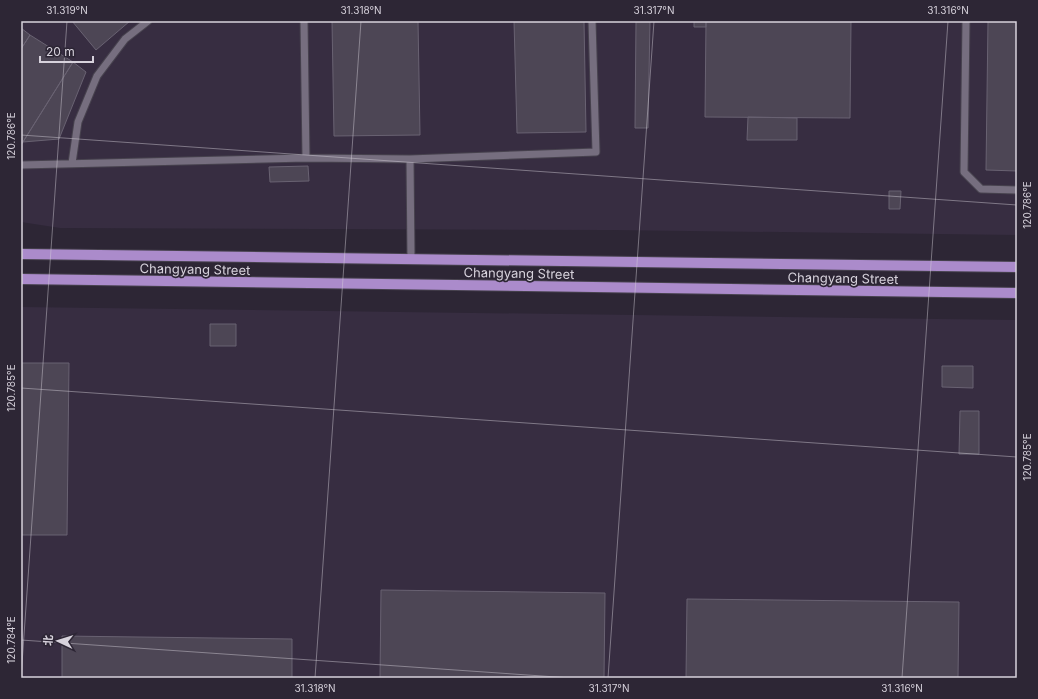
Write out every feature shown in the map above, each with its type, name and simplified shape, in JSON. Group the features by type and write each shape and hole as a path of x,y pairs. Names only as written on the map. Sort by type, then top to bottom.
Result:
{"main road":[{"name":"Changyang Street","path":"21,254 1017,267"},
{"name":"Changyang Street","path":"21,279 1017,293"}],"lane":[{"path":"72,163 78,122 97,76 125,39 148,21"},
{"path":"304,21 306,158"},
{"path":"21,165 306,158 410,159 596,152 592,21"},
{"path":"966,21 964,172 981,189 1017,190"},
{"path":"410,159 411,259"}],"shaded area":[{"path":"21,21 1017,21 1017,235 611,230 60,228 21,222"},
{"path":"21,307 1017,320 1017,678 21,678"}],"building":[{"path":"72,21 130,21 96,50"},
{"path":"332,21 418,21 420,135 334,136"},
{"path":"514,21 584,21 586,132 517,133"},
{"path":"636,21 650,21 648,128 635,128"},
{"path":"694,21 706,21 706,27 694,27"},
{"path":"706,21 851,21 850,118 705,117"},
{"path":"988,21 1017,21 1017,171 986,170"},
{"path":"21,28 30,35 21,49"},
{"path":"30,35 73,62 21,145 21,49"},
{"path":"73,62 86,72 59,139 23,142"},
{"path":"748,117 797,118 797,140 747,140"},
{"path":"308,166 309,181 270,182 269,167"},
{"path":"889,191 901,191 900,209 889,209"},
{"path":"210,324 236,324 236,346 210,346"},
{"path":"21,363 69,363 67,535 21,535"},
{"path":"942,366 973,366 973,388 942,387"},
{"path":"960,411 979,411 979,454 959,454"},
{"path":"381,590 605,593 604,678 380,678"},
{"path":"687,599 959,602 958,678 686,678"},
{"path":"62,636 292,639 292,678 62,678"}]}
